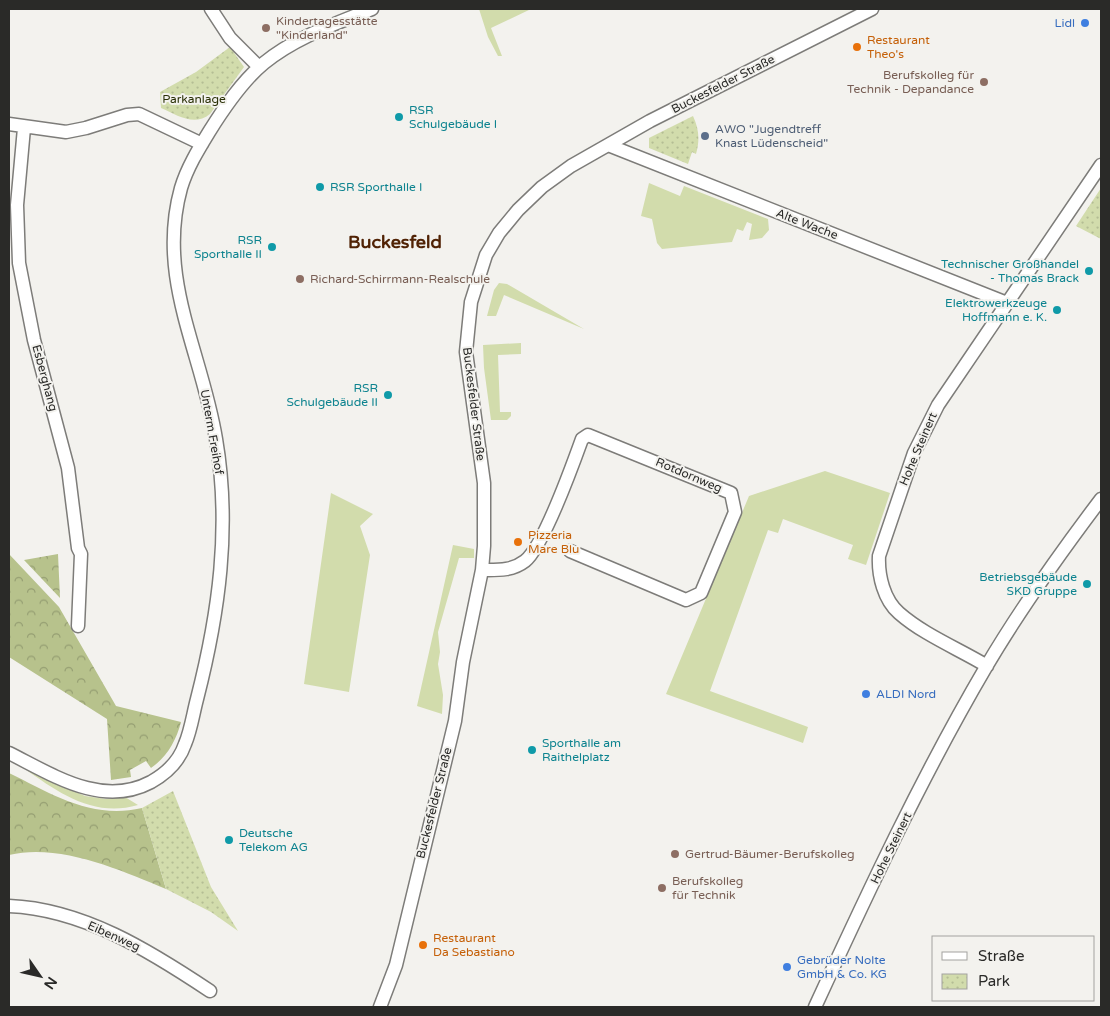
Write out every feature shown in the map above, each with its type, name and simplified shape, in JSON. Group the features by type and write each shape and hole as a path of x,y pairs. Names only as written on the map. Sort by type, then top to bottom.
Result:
{"street":[{"path":"211,9 230,38 259,67"},
{"name":"Unterm Freihof","path":"9,754 82,788 113,792 136,788 164,775 174,764 185,744 214,624 223,553 223,504 216,441 203,378 178,295 173,265 172,236 181,189 185,175 202,144 228,105 259,67 304,38 372,9"},
{"name":"Buckesfelder Straße","path":"380,1007 396,965 433,803 455,721 463,662 482,570 484,483 466,352 468,323 476,284 493,243 518,210 542,187 608,145 650,121 872,9"},
{"path":"9,124 24,128 66,132 86,128 127,115 139,114 202,144"},
{"name":"Esberghang","path":"24,128 17,205 19,263 34,340 70,477 78,548 82,554 78,626"},
{"name":"Alte Wache","path":"608,145 1007,303"},
{"name":"Hohe Steinert","path":"987,666 899,613 884,591 879,573 879,556 922,434 950,386 1101,165"},
{"name":"Rotdornweg","path":"482,570 510,569 526,560 532,553 542,536 582,439 588,435 731,493 735,512 701,593 690,600 686,600 570,551"},
{"name":"Hohe Steinert","path":"815,1007 916,795 987,666 1101,499"},
{"name":"Eibenweg","path":"9,906 50,911 99,928 147,951 210,991"}],"green space":[{"path":"479,9 531,9 491,28 502,56 498,56 488,37"},
{"name":"Parkanlage","path":"230,47 244,67 210,114 198,120 192,120 161,108 160,92 196,72"},
{"path":"693,116 698,130 698,144 696,154 692,152 688,164 649,148 649,138"},
{"path":"649,183 680,196 684,186 768,219 769,230 762,238 749,240 752,224 747,222 743,231 737,229 732,242 662,249 657,243 652,219 641,216"},
{"path":"1101,188 1101,239 1076,226"},
{"path":"499,283 507,284 584,329 504,295 496,316 487,316 494,290"},
{"path":"521,343 521,354 498,355 500,412 511,412 511,416 507,420 491,420 483,345"},
{"path":"825,471 890,493 866,565 848,559 853,545 783,519 778,533 768,530 710,691 808,727 803,743 666,694 749,496"},
{"path":"331,493 373,514 360,526 370,555 349,692 304,684"},
{"path":"453,545 474,549 474,558 459,558 438,632 440,652 438,664 443,695 442,714 417,706"},
{"path":"9,554 59,607 116,706 181,722 170,748 162,759 151,768 146,761 130,770 131,777 111,780 107,719 9,657"},
{"path":"58,554 60,598 24,560"},
{"path":"25,769 85,796 106,799 125,797 138,805 122,808 92,806 51,787"},
{"path":"9,773 73,803 89,808 106,811 124,811 142,808 166,889 110,867 69,855 29,852 9,855"},
{"path":"173,791 211,887 238,931 211,912 166,889 142,808"}],"place":[{"name":"Lidl","path":"1085,23"},
{"name":"Kindertagesstätte \"Kinderland\"","path":"266,28"},
{"name":"Restaurant Theo's","path":"857,47"},
{"name":"Berufskolleg für Technik - Depandance","path":"984,82"},
{"name":"RSR Schulgebäude I","path":"399,117"},
{"name":"AWO \"Jugendtreff Knast Lüdenscheid\"","path":"705,136"},
{"name":"RSR Sporthalle I","path":"320,187"},
{"name":"RSR Sporthalle II","path":"272,247"},
{"name":"Technischer Großhandel - Thomas Brack","path":"1089,271"},
{"name":"Richard-Schirrmann-Realschule","path":"300,279"},
{"name":"Elektrowerkzeuge Hoffmann e. K.","path":"1057,310"},
{"name":"RSR Schulgebäude II","path":"388,395"},
{"name":"Pizzeria Mare Blu","path":"518,542"},
{"name":"Betriebsgebäude SKD Gruppe","path":"1087,584"},
{"name":"ALDI Nord","path":"866,694"},
{"name":"Sporthalle am Raithelplatz","path":"532,750"},
{"name":"Deutsche Telekom AG","path":"229,840"},
{"name":"Gertrud-Bäumer-Berufskolleg","path":"675,854"},
{"name":"Berufskolleg für Technik","path":"662,888"},
{"name":"Restaurant Da Sebastiano","path":"423,945"},
{"name":"Gebrüder Nolte GmbH & Co. KG","path":"787,967"}],"district":[{"name":"Buckesfeld","path":"395,242"}]}
